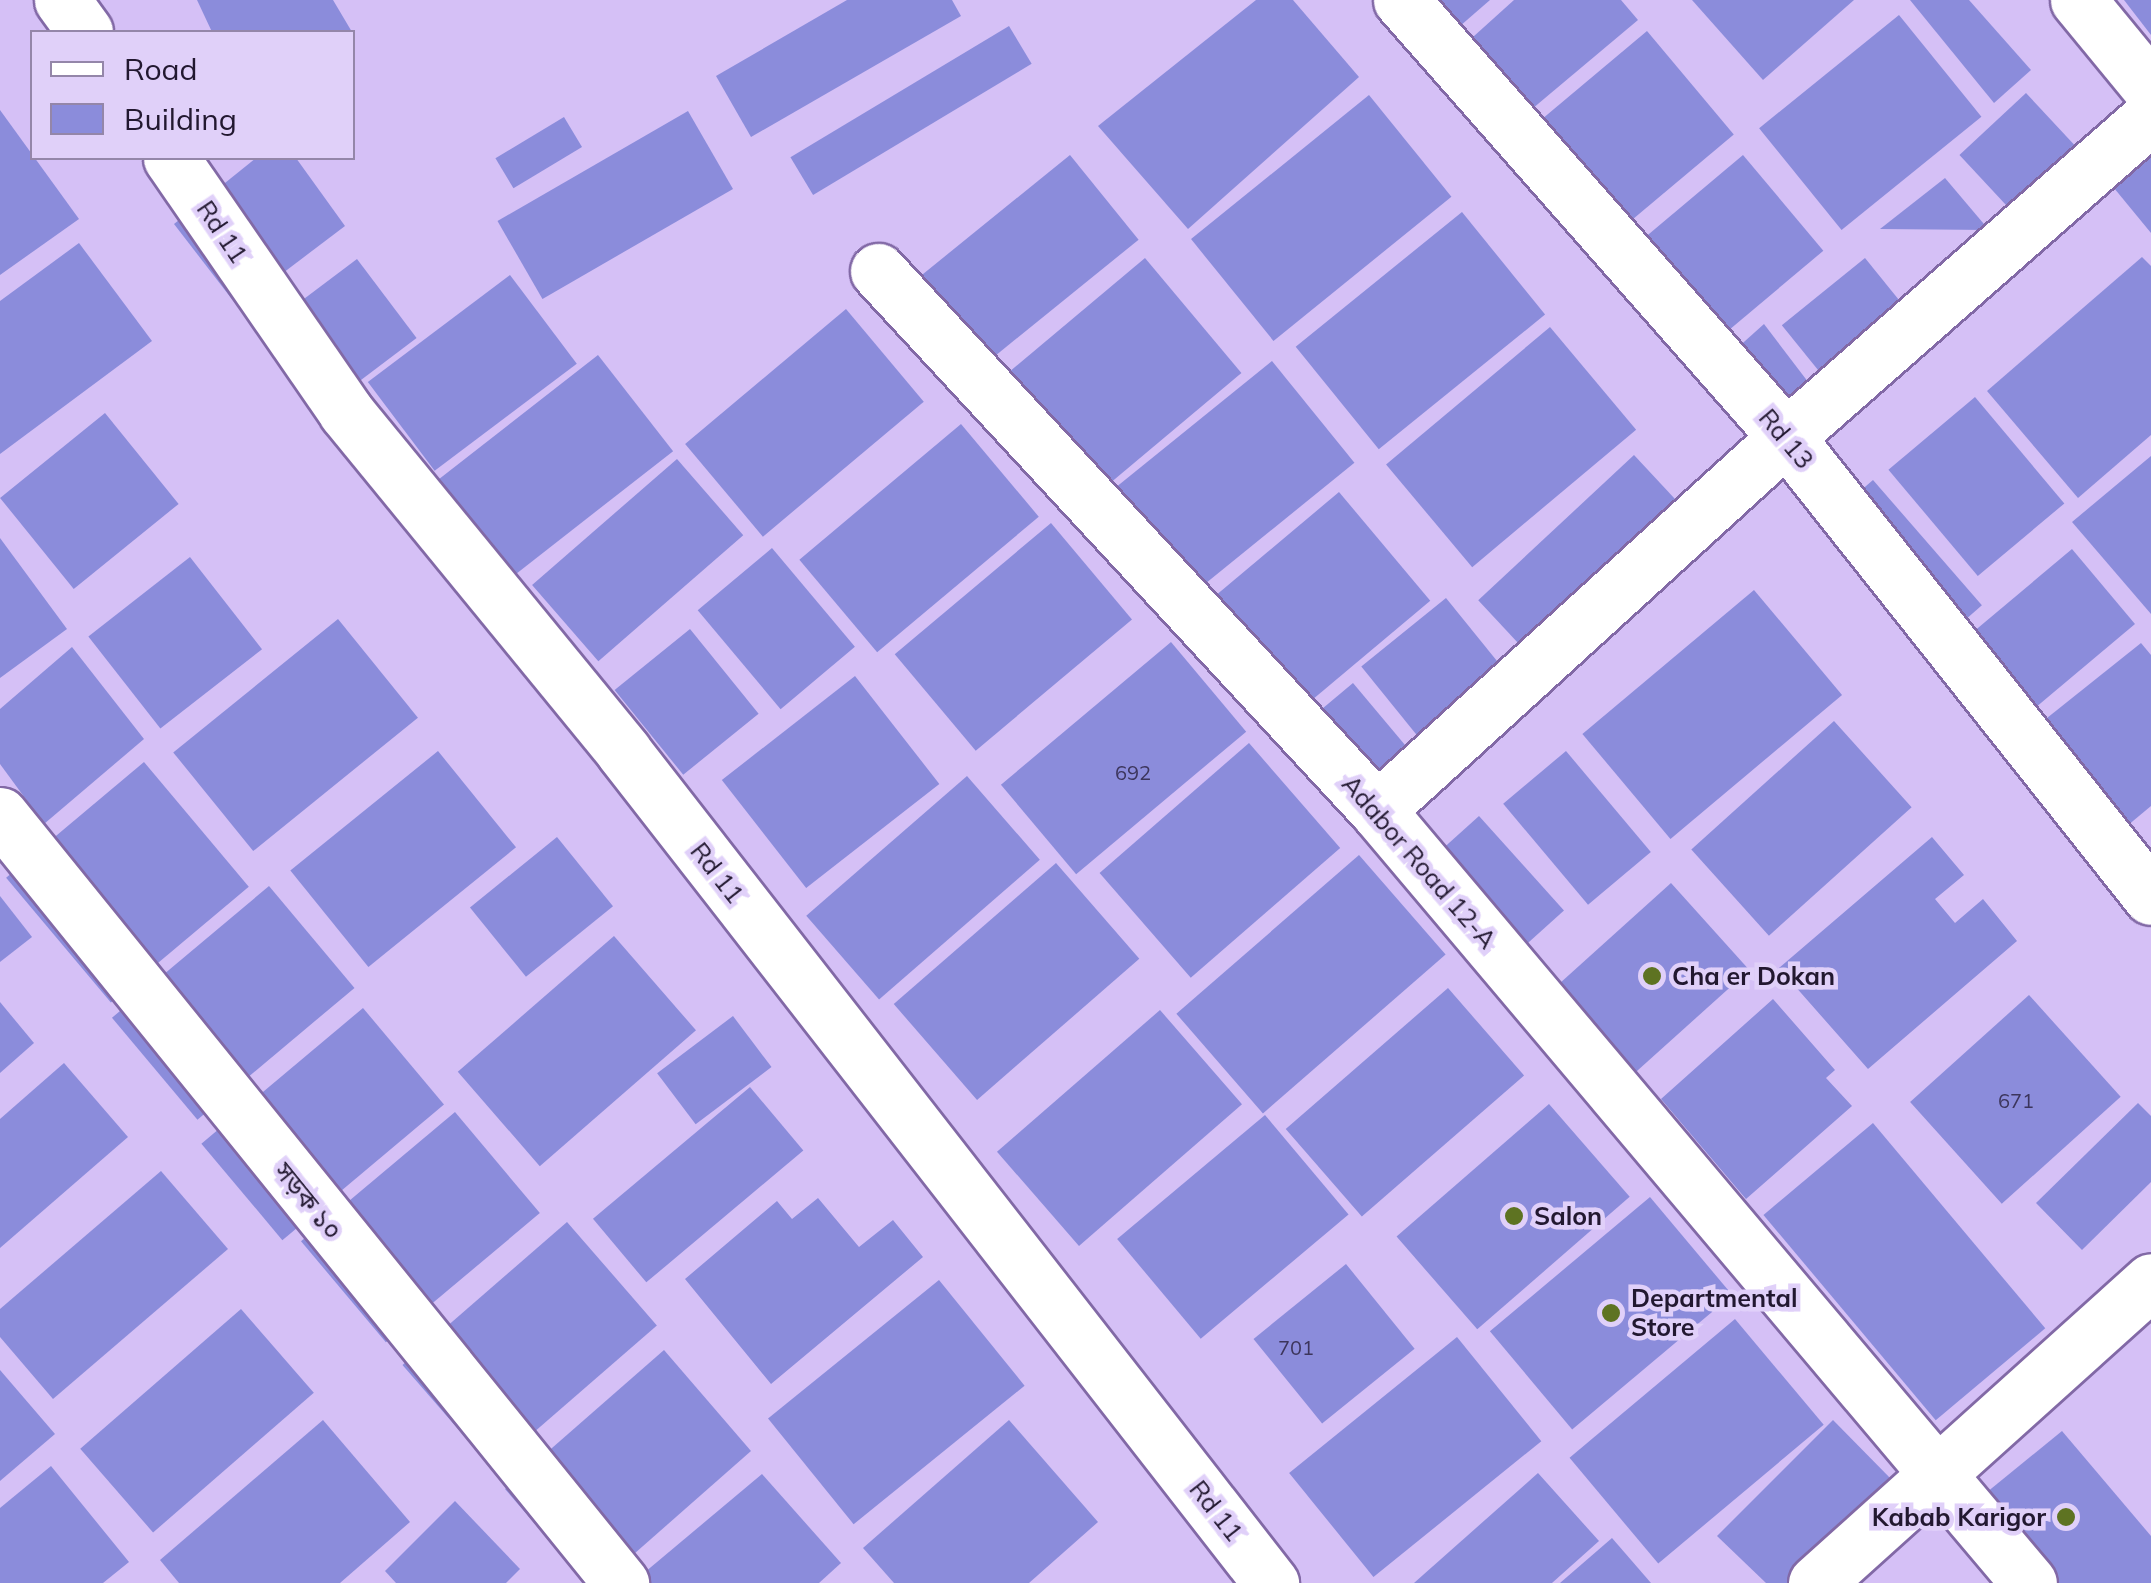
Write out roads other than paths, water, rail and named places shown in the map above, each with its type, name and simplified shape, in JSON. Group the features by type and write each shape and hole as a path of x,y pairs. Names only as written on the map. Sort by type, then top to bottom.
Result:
{"street":[{"path":"62,0 84,30"},
{"name":"Rd 13","path":"1401,0 1786,436 2151,897"},
{"path":"2078,0 2151,90"},
{"path":"1376,810 1786,436 2151,116"},
{"name":"Rd 11","path":"172,160 346,412 623,751 1271,1583"},
{"name":"Adabor Road 12-A","path":"878,271 1376,810 2028,1583"},
{"name":"সড়ক ১০","path":"0,814 621,1583"},
{"path":"1816,1583 2151,1281"}],"place":[{"name":"Cha er Dokan","path":"1652,976"},
{"name":"Salon","path":"1514,1216"},
{"name":"Departmental Store","path":"1611,1313"},
{"name":"Kabab Karigor","path":"2066,1517"}]}
